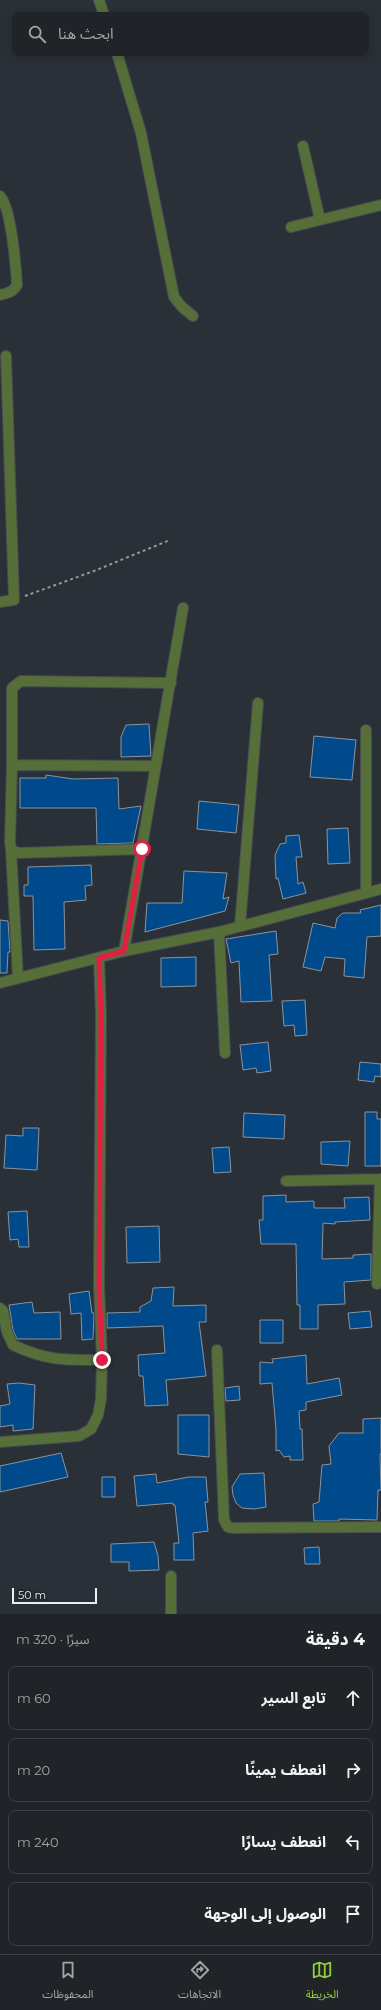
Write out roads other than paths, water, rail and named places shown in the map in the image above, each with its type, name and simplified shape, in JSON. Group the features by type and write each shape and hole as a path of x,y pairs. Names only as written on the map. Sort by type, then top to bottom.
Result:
{"street":[{"path":"100,0 103,12"},
{"path":"118,56 141,134 174,297 182,307 193,316"},
{"path":"303,146 320,220"},
{"path":"0,196 4,200 8,215 18,285 14,290 8,293 0,294"},
{"path":"291,227 381,205"},
{"path":"0,602 14,600 4,430 6,356"},
{"path":"124,951 183,608"},
{"path":"18,978 10,842 12,688 21,681 170,683"},
{"path":"240,926 258,703"},
{"path":"366,730 366,893"},
{"path":"12,765 156,766"},
{"path":"11,850 19,853 142,849"},
{"path":"0,983 124,951 219,932 381,889"},
{"path":"219,932 226,1053"},
{"path":"0,1442 79,1436 91,1429 98,1415 101,1399 102,1360 99,1285 101,1015 99,958"},
{"path":"286,1181 381,1179 377,1284"},
{"path":"0,1308 3,1310 7,1332 13,1344 35,1354 56,1360 102,1360"},
{"path":"217,1350 224,1520 228,1526 233,1528 381,1527"},
{"path":"171,1576 171,1614"}]}
